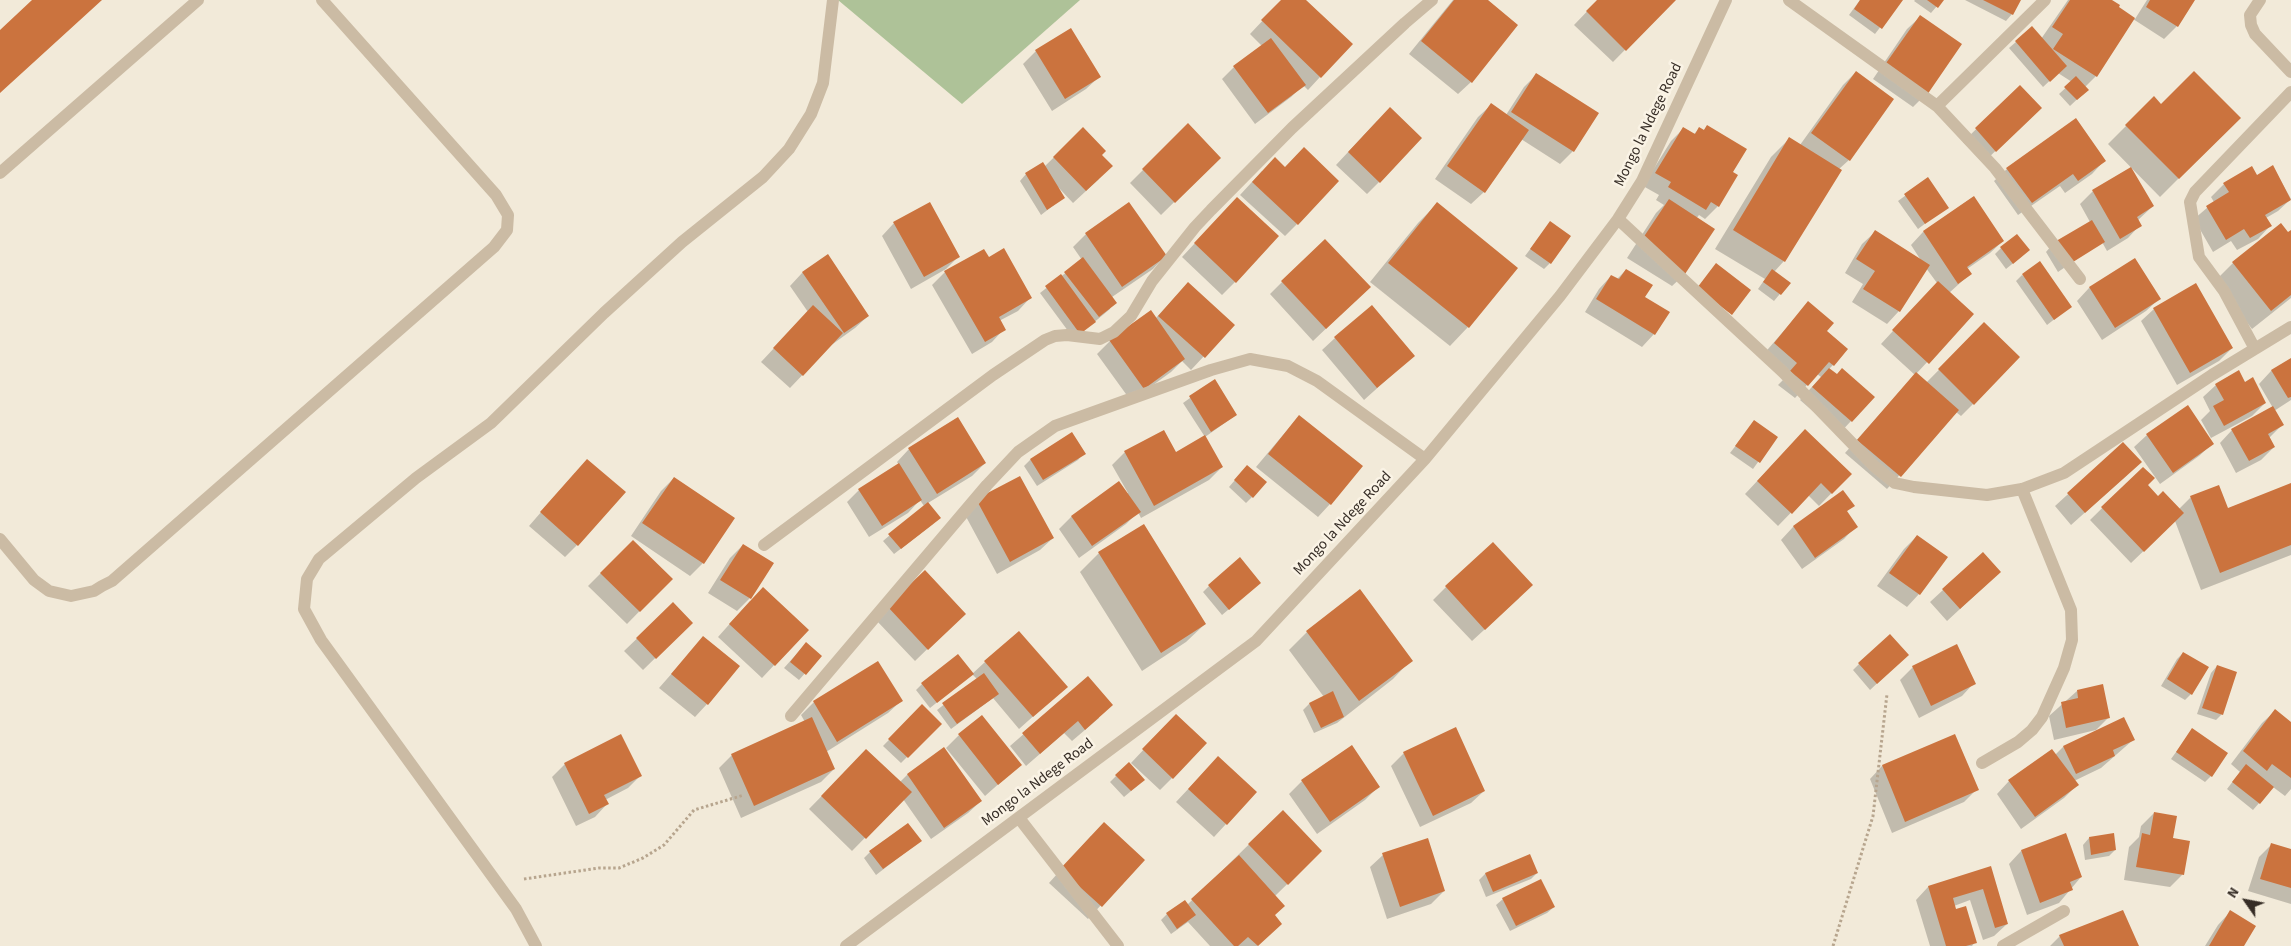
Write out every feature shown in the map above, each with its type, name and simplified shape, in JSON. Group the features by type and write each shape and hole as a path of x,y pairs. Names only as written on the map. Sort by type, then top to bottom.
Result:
{"street":[{"path":"0,173 198,0"},
{"path":"0,539 34,580 49,591 72,596 94,591 107,584 487,253 507,230 508,215 496,195 322,0"},
{"path":"536,946 516,909 496,884 359,689 321,640 304,609 306,579 319,559 416,478 492,423 604,313 682,242 763,176 789,149 812,114 823,83 834,0"},
{"path":"764,545 993,375 1046,340 1055,336 1067,335 1100,339 1114,332 1131,316 1157,274 1210,210 1292,128 1432,0"},
{"name":"Mongo la Ndege Road","path":"846,946 1256,641 1425,459 1560,296 1618,219 1642,180 1726,0"},
{"path":"1789,0 1937,106 1995,168 2080,279"},
{"path":"1937,106 2045,0"},
{"path":"2260,0 2250,15 2251,25 2255,34 2291,72"},
{"path":"2255,349 2224,291 2199,257 2190,202 2195,192 2291,92"},
{"path":"1618,219 1783,372 1874,466 1895,483 1914,487 1987,495 2022,489 2064,473 2291,327"},
{"path":"791,716 987,485 1018,452 1055,426 1211,370 1250,359 1288,366 1317,381 1425,459"},
{"path":"1982,763 2018,742 2032,730 2042,717 2064,668 2072,640 2071,610 2022,489"},
{"path":"1019,818 1118,946"},
{"path":"2003,946 2064,911"}],"path":[{"path":"1833,946 1873,816 1887,694"},
{"path":"496,884 599,868 618,868 643,858 664,845 694,810 744,795"}],"green space":[{"path":"838,0 1080,0 962,104"}],"building":[{"path":"32,0 102,0 0,93 0,30"},
{"path":"1281,0 1306,0 1353,44 1321,78 1261,20"},
{"path":"1454,0 1488,0 1518,25 1472,83 1421,41"},
{"path":"1597,0 1676,0 1626,51 1586,11"},
{"path":"1860,0 1903,0 1882,29 1854,9"},
{"path":"1927,0 1944,0 1938,8"},
{"path":"1983,0 2021,0 2013,15"},
{"path":"2070,0 2112,0 2135,18 2097,77 2053,49 2063,34 2052,27"},
{"path":"2150,0 2195,0 2178,27 2146,7"},
{"path":"1920,15 1962,44 1927,95 1884,66"},
{"path":"2032,26 2067,66 2050,82 2015,41"},
{"path":"1071,28 1101,77 1065,99 1035,50"},
{"path":"1271,38 1306,85 1268,113 1233,66"},
{"path":"1856,71 1894,99 1850,161 1811,133"},
{"path":"2194,71 2241,118 2179,179 2125,125 2154,96 2161,104"},
{"path":"1536,73 1599,113 1574,152 1511,112"},
{"path":"2076,76 2089,90 2077,100 2064,87"},
{"path":"2020,85 2042,108 1996,152 1975,128"},
{"path":"1491,103 1529,130 1485,193 1447,166"},
{"path":"1390,107 1422,138 1380,183 1348,152"},
{"path":"2076,118 2106,161 2078,181 2073,174 2032,203 2006,168"},
{"path":"1188,123 1221,158 1175,203 1142,169"},
{"path":"1707,125 1747,149 1733,172 1738,175 1719,207 1711,202 1706,210 1668,187 1671,182 1655,173 1683,127 1695,134 1699,127 1704,130"},
{"path":"1083,127 1106,151 1102,155 1113,166 1086,191 1053,157"},
{"path":"1789,137 1842,170 1785,262 1733,230"},
{"path":"1304,147 1339,181 1298,225 1252,182 1275,157 1285,167"},
{"path":"1043,162 1065,198 1047,210 1025,173"},
{"path":"2273,165 2291,200 2265,215 2272,226 2250,238 2244,229 2226,240 2206,206 2229,192 2223,183 2252,166 2257,175"},
{"path":"2131,167 2154,206 2137,217 2142,226 2120,239 2092,190"},
{"path":"1928,177 1949,208 1925,224 1904,194"},
{"path":"1974,196 2004,241 1967,267 1972,274 1958,284 1923,231"},
{"path":"1237,197 1279,236 1236,283 1194,243"},
{"path":"1669,199 1715,229 1685,274 1639,244"},
{"path":"930,202 960,257 924,277 893,222"},
{"path":"1129,202 1167,256 1122,287 1085,233"},
{"path":"1437,202 1518,268 1469,328 1388,263"},
{"path":"2092,220 2105,242 2065,267 2051,244"},
{"path":"1550,221 1571,236 1551,264 1530,249"},
{"path":"2281,223 2288,232 2291,230 2291,295 2271,311 2232,262"},
{"path":"1875,230 1930,265 1900,312 1863,289 1875,271 1856,259"},
{"path":"2017,234 2030,250 2013,264 2000,247"},
{"path":"1325,239 1371,287 1326,329 1281,281"},
{"path":"1004,248 1032,298 999,317 1006,330 985,342 944,271 984,249 989,257"},
{"path":"828,254 869,316 844,333 802,272"},
{"path":"1083,257 1117,303 1099,317 1064,272"},
{"path":"2135,258 2161,299 2115,328 2089,287"},
{"path":"2040,261 2072,307 2054,320 2022,274"},
{"path":"1716,263 1751,290 1732,315 1697,288"},
{"path":"1626,269 1653,285 1645,297 1670,312 1655,335 1596,299 1611,275 1619,279"},
{"path":"1772,269 1791,283 1781,295 1763,282"},
{"path":"1061,274 1096,322 1080,334 1045,286"},
{"path":"1938,281 1974,314 1929,364 1892,330"},
{"path":"1188,282 1235,325 1205,358 1158,316"},
{"path":"2196,283 2233,348 2190,373 2153,308"},
{"path":"1808,301 1834,323 1827,331 1848,349 1834,366 1829,362 1808,386 1790,371 1797,363 1774,343"},
{"path":"813,305 843,333 803,376 773,348"},
{"path":"1372,305 1415,356 1377,388 1334,337"},
{"path":"1151,310 1185,359 1144,389 1109,340"},
{"path":"1984,322 2020,357 1974,405 1938,369"},
{"path":"2291,358 2291,397 2288,398 2271,370"},
{"path":"1829,368 1837,374 1842,368 1875,397 1852,422 1812,387"},
{"path":"2239,370 2245,382 2253,377 2266,403 2224,426 2213,406 2224,400 2215,384"},
{"path":"1916,372 1959,410 1901,477 1857,440"},
{"path":"1215,379 1237,415 1211,432 1189,396"},
{"path":"2188,405 2214,444 2173,473 2146,434"},
{"path":"2273,406 2284,425 2268,434 2275,447 2249,461 2231,429"},
{"path":"1299,415 1363,466 1331,505 1268,454"},
{"path":"958,417 986,463 937,494 908,448"},
{"path":"1754,420 1778,437 1760,463 1735,446"},
{"path":"1805,429 1852,474 1832,494 1821,483 1792,514 1757,481"},
{"path":"1164,430 1176,452 1205,435 1223,467 1154,506 1124,451"},
{"path":"1072,432 1086,454 1043,480 1030,459"},
{"path":"2123,442 2142,462 2085,513 2067,493"},
{"path":"587,459 626,492 578,546 540,512"},
{"path":"899,463 922,500 882,526 858,489"},
{"path":"1247,465 1267,482 1253,498 1234,480"},
{"path":"2143,467 2155,478 2148,485 2158,496 2163,491 2184,513 2144,552 2101,507"},
{"path":"1020,476 1054,538 1010,562 976,499"},
{"path":"674,477 735,518 704,564 642,523"},
{"path":"1119,481 1141,512 1092,546 1071,516"},
{"path":"2291,483 2291,545 2220,573 2190,496 2219,485 2228,508"},
{"path":"1843,490 1855,506 1847,511 1858,527 1815,558 1793,526"},
{"path":"928,502 941,518 901,549 888,534"},
{"path":"1144,524 1206,624 1161,653 1098,552"},
{"path":"1917,535 1948,557 1920,595 1889,573"},
{"path":"633,540 673,579 640,612 600,573"},
{"path":"1493,542 1533,585 1485,630 1445,586"},
{"path":"743,544 774,563 751,599 720,580"},
{"path":"1983,552 2001,572 1960,609 1942,589"},
{"path":"1240,557 1261,583 1229,610 1208,585"},
{"path":"925,570 966,614 928,650 887,606"},
{"path":"763,587 809,630 775,666 729,624"},
{"path":"1360,589 1413,661 1359,701 1306,631"},
{"path":"673,602 693,623 656,659 636,638"},
{"path":"1019,631 1068,687 1033,717 984,661"},
{"path":"1890,634 1909,655 1877,684 1858,663"},
{"path":"703,636 740,666 708,705 671,674"},
{"path":"806,642 822,656 806,675 790,662"},
{"path":"1957,644 1976,684 1931,706 1912,666"},
{"path":"2183,652 2209,667 2192,695 2167,679"},
{"path":"958,654 974,674 937,703 921,683"},
{"path":"878,661 903,701 837,742 813,701"},
{"path":"2217,665 2237,672 2223,715 2202,708"},
{"path":"984,673 999,694 957,724 942,703"},
{"path":"1088,676 1113,705 1085,730 1078,721 1040,754 1022,733"},
{"path":"2103,684 2110,718 2066,728 2061,702 2078,698 2077,690"},
{"path":"1333,691 1344,717 1321,728 1309,703"},
{"path":"922,704 942,724 908,758 888,739"},
{"path":"2275,709 2291,722 2291,778 2272,764 2267,771 2243,751"},
{"path":"1176,714 1207,743 1173,779 1142,749"},
{"path":"982,715 1022,765 998,785 958,734"},
{"path":"812,717 835,769 754,806 731,754"},
{"path":"2124,717 2135,740 2113,750 2115,756 2076,774 2063,746"},
{"path":"1456,727 1485,791 1433,816 1403,752"},
{"path":"2192,728 2228,753 2212,777 2176,752"},
{"path":"621,734 642,776 604,795 609,804 589,814 564,763"},
{"path":"1955,734 1979,790 1905,822 1882,765"},
{"path":"1352,745 1380,787 1330,822 1301,780"},
{"path":"944,747 982,801 944,828 907,774"},
{"path":"866,749 912,792 866,839 821,796"},
{"path":"2052,749 2079,785 2035,817 2008,780"},
{"path":"1218,756 1257,792 1227,825 1188,789"},
{"path":"1129,762 1145,780 1131,791 1115,775"},
{"path":"2246,764 2274,787 2260,804 2232,782"},
{"path":"1283,810 1322,851 1288,885 1248,844"},
{"path":"2154,812 2177,816 2173,838 2190,841 2184,875 2136,867 2142,833 2150,835"},
{"path":"1104,822 1145,860 1102,907 1060,869"},
{"path":"908,823 922,841 883,869 869,851"},
{"path":"2066,833 2082,877 2070,882 2073,890 2040,903 2021,850"},
{"path":"2114,833 2116,850 2091,855 2089,837"},
{"path":"1428,838 1445,891 1400,907 1382,853"},
{"path":"2271,843 2291,849 2291,888 2260,879"},
{"path":"1530,854 1538,873 1493,892 1485,873"},
{"path":"1239,855 1285,906 1275,915 1282,924 1258,946 1248,937 1238,946 1234,946 1191,899"},
{"path":"1991,866 2008,924 1995,928 1983,889 1953,898 1956,909 1966,906 1977,943 1966,946 1946,946 1928,886"},
{"path":"1541,879 1555,907 1516,926 1502,898"},
{"path":"1185,900 1196,915 1177,929 1166,913"},
{"path":"2123,910 2139,946 2064,946 2059,935"},
{"path":"2230,910 2256,926 2244,946 2209,946"}]}
